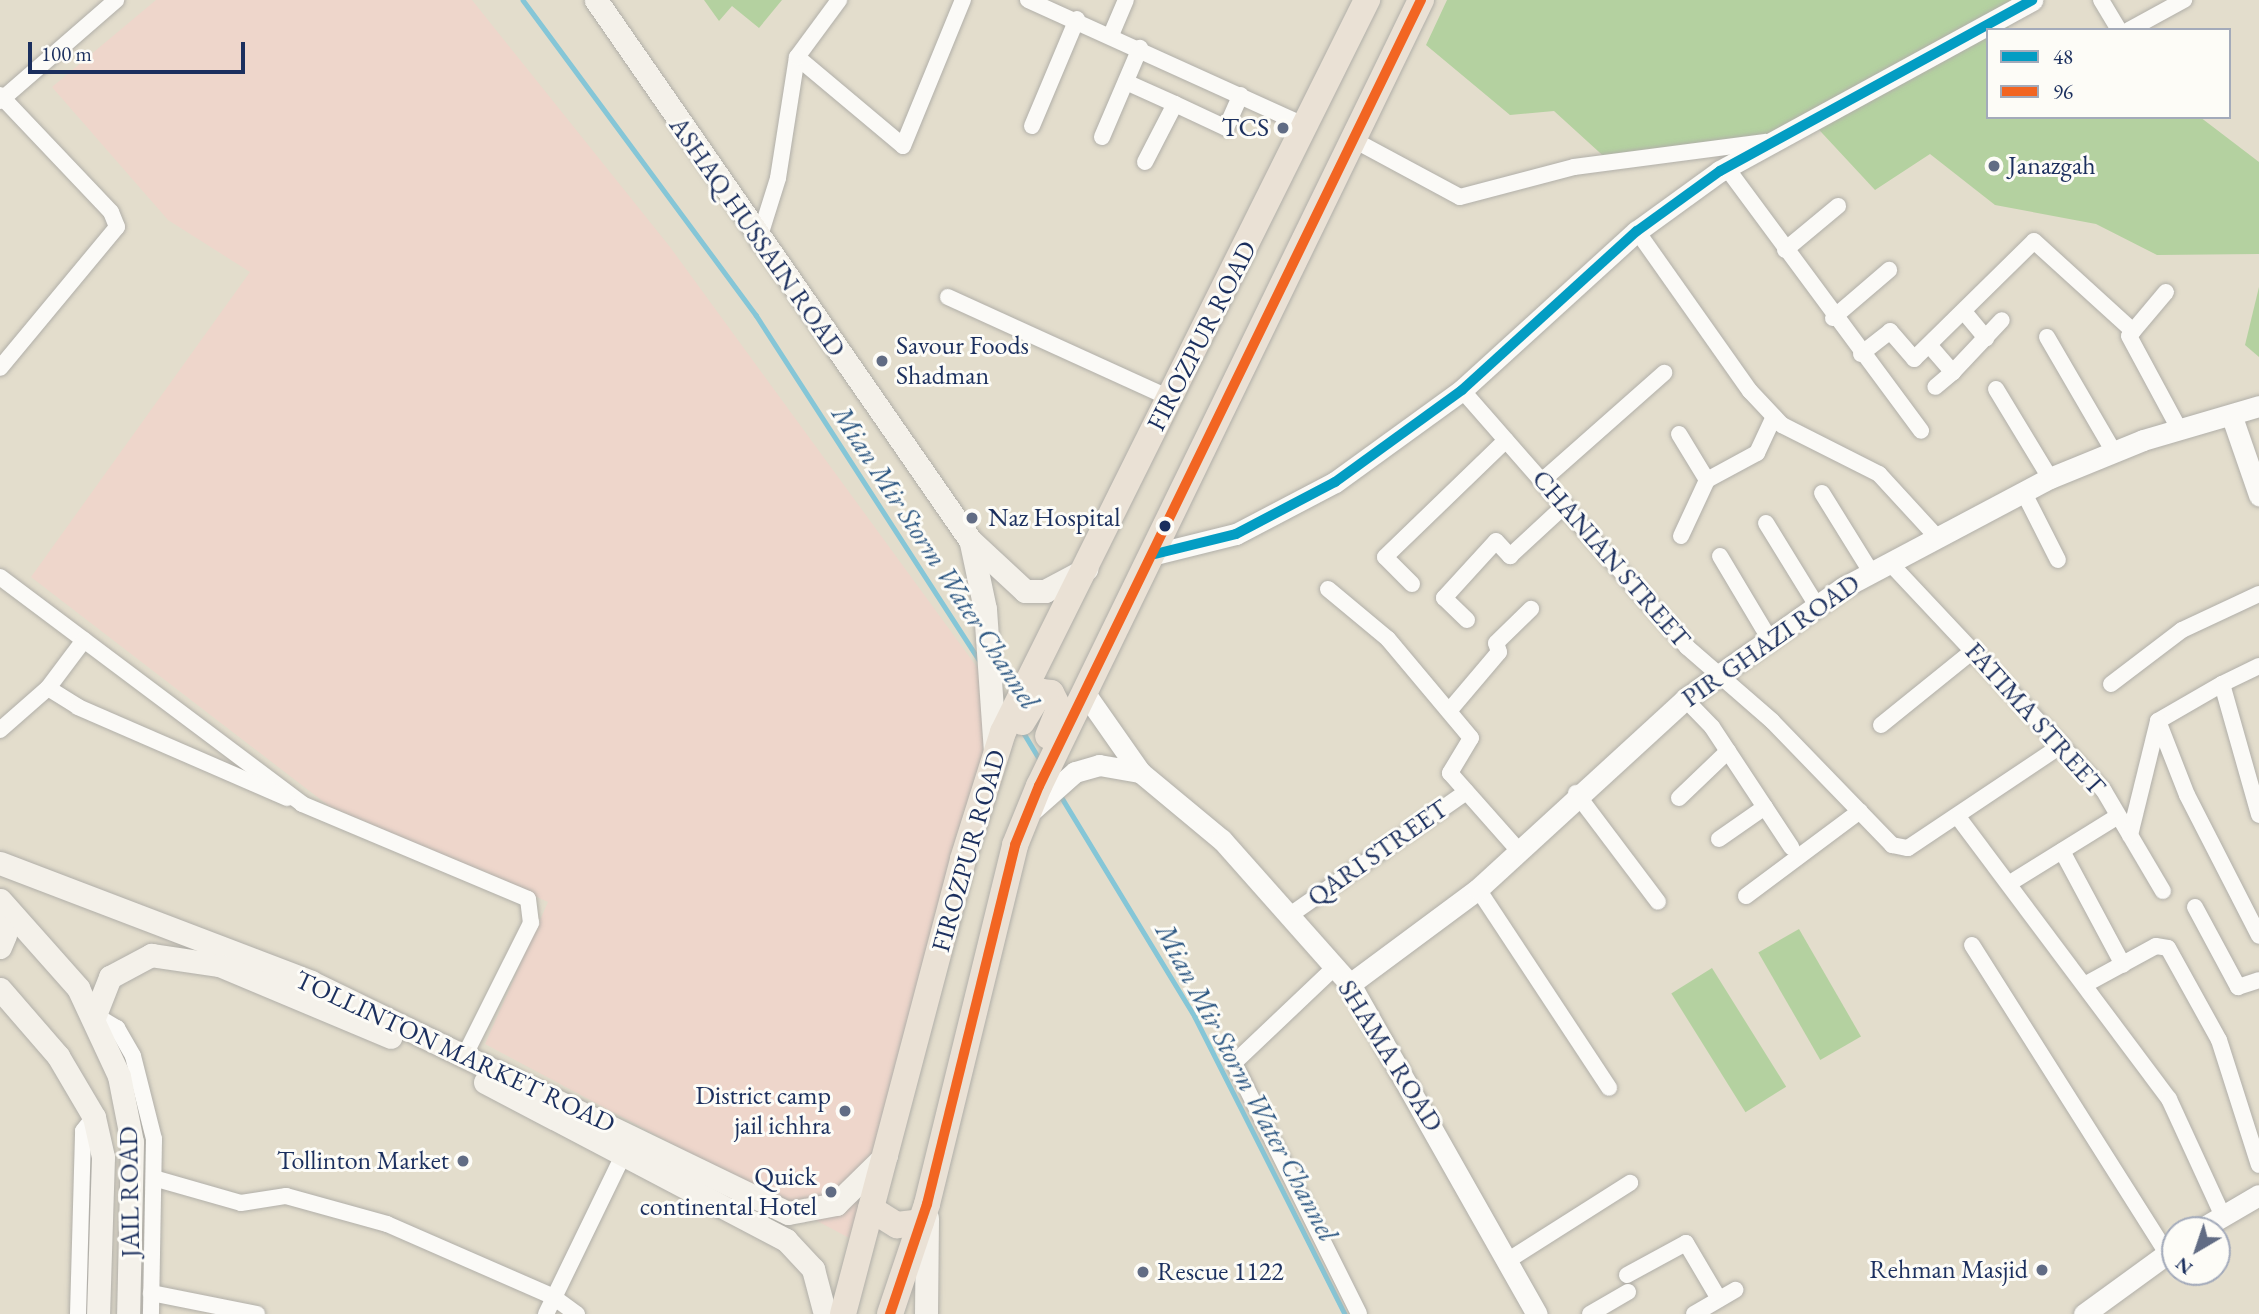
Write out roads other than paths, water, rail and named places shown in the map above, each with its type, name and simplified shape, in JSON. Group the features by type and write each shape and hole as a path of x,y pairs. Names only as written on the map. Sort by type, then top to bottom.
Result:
{"main road":[{"name":"ASHAQ HUSSAIN ROAD","path":"596,0 758,242 970,540 1025,591 1045,591 1086,569"},
{"name":"FIROZPUR ROAD","path":"844,1314 1001,730 1086,569 1308,127 1367,0"},
{"path":"1308,127 1332,92 1376,0"},
{"path":"1354,140 1359,104 1410,0"},
{"name":"FIROZPUR ROAD","path":"890,1314 924,1213 1015,845 1028,815 1050,780 1084,692 1155,554 1421,0"},
{"name":"ASHAQ HUSSAIN ROAD","path":"970,540 1001,730"},
{"path":"985,783 1036,698 1051,693 1059,709 1027,784 1015,845"},
{"name":"TOLLINTON MARKET ROAD","path":"0,863 311,982 465,1055 688,1173 801,1253 822,1287 825,1314"},
{"name":"JAIL ROAD","path":"0,900 46,948 95,1015 119,1076 132,1142 128,1314"},
{"path":"0,927 5,935 0,947"},
{"name":"TOLLINTON MARKET ROAD","path":"95,1015 110,977 134,960 151,956 219,965 383,1033 625,1151 799,1215 847,1197 887,1154"},
{"name":"JAIL ROAD","path":"0,989 58,1056 94,1117 103,1157 97,1314"},
{"path":"872,1209 897,1225 924,1213 926,1314"},
{"path":"850,1314 867,1290 883,1299 881,1314"}],"street":[{"path":"0,368 117,226 111,212 1,98 116,0"},
{"path":"758,242 778,178 797,57 839,0"},
{"path":"797,57 903,146 963,0"},
{"path":"1028,0 1046,3 1308,127"},
{"path":"1111,35 1126,0"},
{"path":"1155,554 1236,534 1298,503 1462,390 1637,231 1726,167 1765,142 2032,0"},
{"path":"2101,0 2118,28"},
{"path":"2133,28 2184,0"},
{"path":"1032,125 1077,19"},
{"path":"1102,137 1140,48"},
{"path":"1126,82 1226,128 1241,95"},
{"path":"1145,162 1175,104"},
{"path":"1354,140 1460,197 1574,167 1765,142"},
{"path":"1726,167 1833,318 1921,430"},
{"path":"1785,250 1838,206"},
{"path":"1637,231 1774,416 1879,474 1936,536"},
{"path":"1861,354 1890,331 1913,359 1965,313 2034,240 2133,331"},
{"path":"1833,318 1889,270"},
{"path":"2166,292 2129,336 2179,429"},
{"path":"948,296 1170,398"},
{"path":"1965,313 1986,338"},
{"path":"1935,387 1953,372 2002,320"},
{"path":"2047,337 2114,452"},
{"path":"1930,346 1953,372"},
{"path":"1543,480 1664,373"},
{"path":"1996,389 2050,478"},
{"name":"CHANIAN STREET","path":"1462,390 1717,675 1892,845 1908,848 2062,745"},
{"name":"PIR GHAZI ROAD","path":"1350,984 1478,889 1520,852 1576,793 1685,699 1817,606 1936,536 2050,478 2179,429 2232,416 2259,406"},
{"path":"1681,536 1707,480 1757,453 1774,416"},
{"path":"2232,416 2259,495"},
{"path":"1679,434 1707,480"},
{"path":"1412,584 1385,557 1506,440"},
{"name":"FATIMA STREET","path":"1822,493 1880,567 1973,650 2062,745 2118,816 2163,891"},
{"path":"2024,493 2057,560"},
{"path":"1467,620 1444,598 1496,541 1510,556 1564,505"},
{"path":"1766,523 1817,606"},
{"path":"1720,556 1770,640"},
{"path":"0,577 302,804"},
{"path":"1328,589 1388,639 1472,741 1450,771 1520,852"},
{"path":"2111,684 2182,630 2259,594"},
{"path":"1449,710 1499,652 1496,643 1531,609"},
{"path":"0,730 48,688 83,640"},
{"path":"1881,725 1973,650"},
{"path":"2130,835 2158,721 2259,666"},
{"path":"2222,684 2259,815"},
{"path":"48,688 78,707 528,899 531,923 465,1055"},
{"name":"SHAMA ROAD","path":"1084,692 1140,772 1222,840 1350,984 1537,1314"},
{"path":"1685,699 1728,751 1791,847"},
{"path":"2158,721 2187,795 2259,936"},
{"path":"1679,798 1728,751"},
{"name":"SHAMA ROAD","path":"1050,780 1099,765 1140,772"},
{"name":"QARI STREET","path":"1290,915 1466,792"},
{"path":"1576,793 1658,902"},
{"path":"1719,839 1765,807"},
{"path":"1746,896 1860,811"},
{"path":"2010,883 2118,816"},
{"path":"1958,817 2088,983 2169,1099 2222,1214"},
{"path":"2062,850 2123,965"},
{"path":"1478,889 1609,1088"},
{"path":"2195,907 2238,987 2259,980"},
{"path":"1972,945 2161,1236"},
{"path":"2088,983 2156,946 2168,947 2219,1040 2259,1165"},
{"path":"1334,968 1234,1063 1359,1314"},
{"path":"95,1015 117,1028 133,1056 154,1139 157,1179 150,1314"},
{"path":"78,1314 83,1131 94,1117"},
{"path":"547,1314 552,1296 625,1151"},
{"path":"157,1179 241,1203 286,1196 387,1224 552,1296 577,1314"},
{"path":"1507,1261 1630,1183"},
{"path":"2219,1216 2259,1195"},
{"path":"1628,1275 1686,1243 1719,1299"},
{"path":"2084,1314 2161,1258"},
{"path":"1695,1314 1735,1290"},
{"path":"1590,1314 1628,1292"},
{"path":"152,1293 257,1314"}],"waterway":[{"name":"Mian Mir Storm Water Channel","path":"523,0 756,315 979,660"},
{"name":"Mian Mir Storm Water Channel","path":"1022,730 1041,762"},
{"name":"Mian Mir Storm Water Channel","path":"1059,793 1195,1017 1345,1314"}],"place":[{"name":"TCS","path":"1283,128"},
{"name":"Janazgah","path":"1994,166"},
{"name":"Savour Foods Shadman","path":"882,361"},
{"name":"Naz Hospital","path":"972,518"},
{"name":"District camp jail ichhra","path":"845,1111"},
{"name":"Tollinton Market","path":"463,1161"},
{"name":"Quick continental Hotel","path":"831,1192"},
{"name":"Rehman Masjid","path":"2042,1270"},
{"name":"Rescue 1122","path":"1143,1272"}]}
